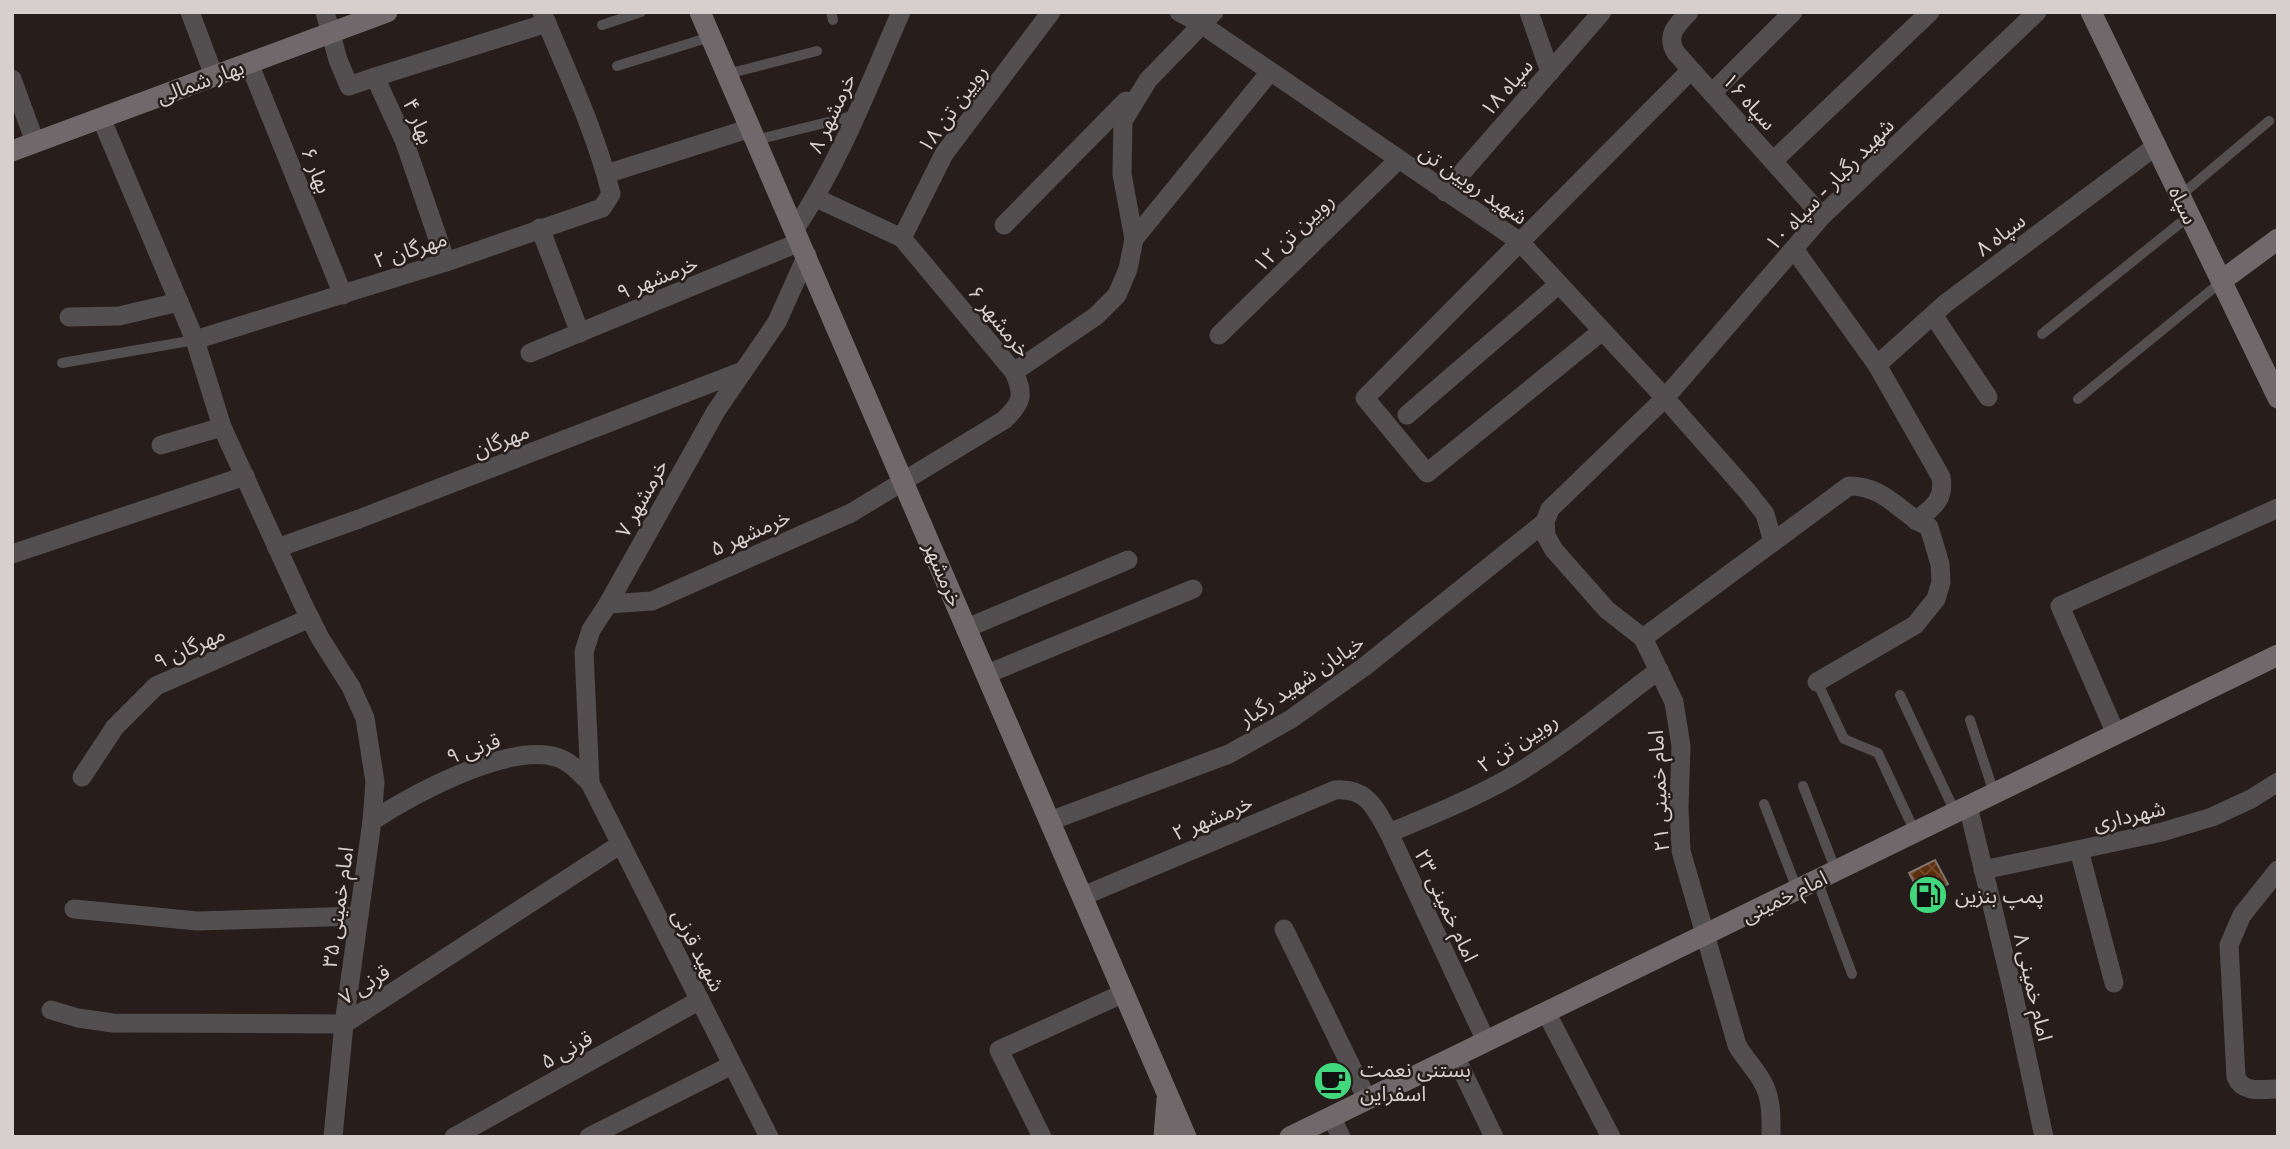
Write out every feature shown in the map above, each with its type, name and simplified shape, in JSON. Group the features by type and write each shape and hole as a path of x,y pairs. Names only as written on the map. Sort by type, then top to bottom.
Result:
{"street":[{"path":"190,12 214,76"},
{"name":"بهار شمالی","path":"12,151 249,63 328,22 387,12"},
{"name":"خرمشهر","path":"700,12 1186,1137"},
{"name":"خرمشهر ۸","path":"801,242 816,198 901,12"},
{"name":"رویین تن ۱۸","path":"902,238 922,193 944,154 1051,12"},
{"name":"شهید رویین تن","path":"1180,12 1207,18 1270,72 1519,241 1665,398 1753,499 1765,514 1773,542"},
{"path":"1529,12 1550,72"},
{"name":"سپاه ۱۸","path":"1445,192 1602,12"},
{"name":"سپاه ۱۶","path":"1689,12 1674,28 1671,45 1822,216"},
{"path":"1712,93 1793,12"},
{"path":"1773,161 1930,12"},
{"name":"شهید رگبار - سپاه ۱۰","path":"1545,522 1550,509 1665,398 1822,216 2037,12"},
{"name":"سپاه","path":"2095,14 2278,398"},
{"path":"328,22 338,60 349,86 544,18 574,87 606,174 753,134"},
{"path":"1004,225 1207,18"},
{"name":"بهار ۶","path":"249,63 344,295"},
{"path":"1602,331 1427,473 1365,398 1691,70"},
{"path":"1134,239 1270,72"},
{"name":"بهار ۴","path":"375,77 404,140 446,262"},
{"path":"12,79 36,142"},
{"path":"1014,372 1096,316 1118,295 1128,269 1134,239 1122,174 1123,121 1148,80"},
{"path":"101,118 195,340 222,427 310,618"},
{"name":"سپاه ۸","path":"1877,365 1933,315 2156,146"},
{"name":"رویین تن ۱۲","path":"1219,335 1398,160"},
{"name":"مهرگان ۲","path":"195,340 446,262 603,208 611,194 606,174"},
{"name":"خرمشهر ۶","path":"816,198 902,238 1014,372 1021,387 1021,400 1004,420 904,482"},
{"path":"540,228 580,333"},
{"path":"2221,281 2278,239"},
{"name":"خرمشهر ۹","path":"530,354 801,242"},
{"name":"خرمشهر ۷","path":"590,783 584,652 591,630 740,372 777,322 801,242"},
{"path":"1794,249 1877,365 1941,477 1943,490 1935,505 1916,521"},
{"path":"1408,415 1559,284"},
{"path":"69,317 119,316 179,302"},
{"path":"1933,315 1988,397"},
{"name":"مهرگان","path":"278,548 740,372"},
{"path":"162,445 222,427"},
{"path":"12,554 245,476"},
{"name":"خرمشهر ۵","path":"608,604 652,601 851,513 904,482"},
{"path":"1643,638 1849,486 1865,486 1882,493 1916,521 1929,527 1940,564 1941,582 1936,599 1915,625 1817,682"},
{"path":"2116,734 2060,606 2278,508"},
{"name":"امام خمینی ۲۱","path":"1545,522 1546,536 1554,550 1607,610 1643,638 1674,702 1681,746 1681,851 1737,1045 1765,1086 1771,1109 1771,1137"},
{"name":"خیابان شهید رگبار","path":"1050,821 1229,754 1291,719 1364,667 1545,522"},
{"path":"967,628 1128,560"},
{"path":"987,674 1193,589"},
{"name":"امام خمینی ۳۵","path":"310,618 351,687 365,718 375,782 332,1137"},
{"name":"مهرگان ۹","path":"82,777 115,727 156,686 310,618"},
{"name":"امام خمینی","path":"1290,1137 2278,655"},
{"name":"رویین تن ۲","path":"1389,833 1468,799 1511,776 1547,753 1659,670"},
{"name":"قرنی ۹","path":"372,821 407,798 455,777 502,760 534,753 559,757 590,783"},
{"name":"شهرداری","path":"1983,870 2162,832 2212,817 2251,799 2278,782"},
{"name":"شهید قرنی","path":"590,783 768,1137"},
{"name":"خرمشهر ۲","path":"1083,896 1335,790 1348,789 1361,793"},
{"name":"امام خمینی ۲۳","path":"1361,793 1373,806 1389,833 1486,1041"},
{"name":"امام خمینی ۸","path":"1961,809 1983,870 2044,1137"},
{"name":"قرنی ۷","path":"51,1010 78,1018 113,1023 344,1024 621,844"},
{"path":"2079,850 2114,983"},
{"path":"2278,870 2242,915 2229,945 2236,1077 2240,1085 2246,1088 2278,1089"},
{"path":"74,909 197,921 359,916"},
{"path":"1284,929 1367,1099"},
{"path":"1042,1137 999,1050 1124,993"},
{"name":"قرنی ۵","path":"454,1137 700,1000"},
{"path":"1546,1012 1611,1137"},
{"path":"1455,1056 1494,1137"},
{"path":"589,1137 732,1065"},
{"path":"1164,1137 1168,1094"},
{"path":"1331,1116 1341,1137"}],"lane":[{"path":"602,25 641,12"},
{"path":"617,66 710,37"},
{"path":"727,74 817,51"},
{"path":"753,134 856,115"},
{"path":"2180,196 2269,121"},
{"path":"2042,334 2190,216"},
{"path":"2078,399 2221,281"},
{"path":"62,363 195,340"},
{"path":"1817,682 1844,739 1878,753 1915,832"},
{"path":"1900,695 1961,809"},
{"path":"1970,720 1994,793"},
{"path":"1803,786 1852,974"},
{"path":"1764,804 1797,889"}],"building":[{"path":"1935,860 1948,884 1922,897 1909,873"}],"place":[{"name":"پمپ بنزین","path":"1928,895"},
{"name":"بستنی نعمت اسفراین","path":"1333,1081"}]}
